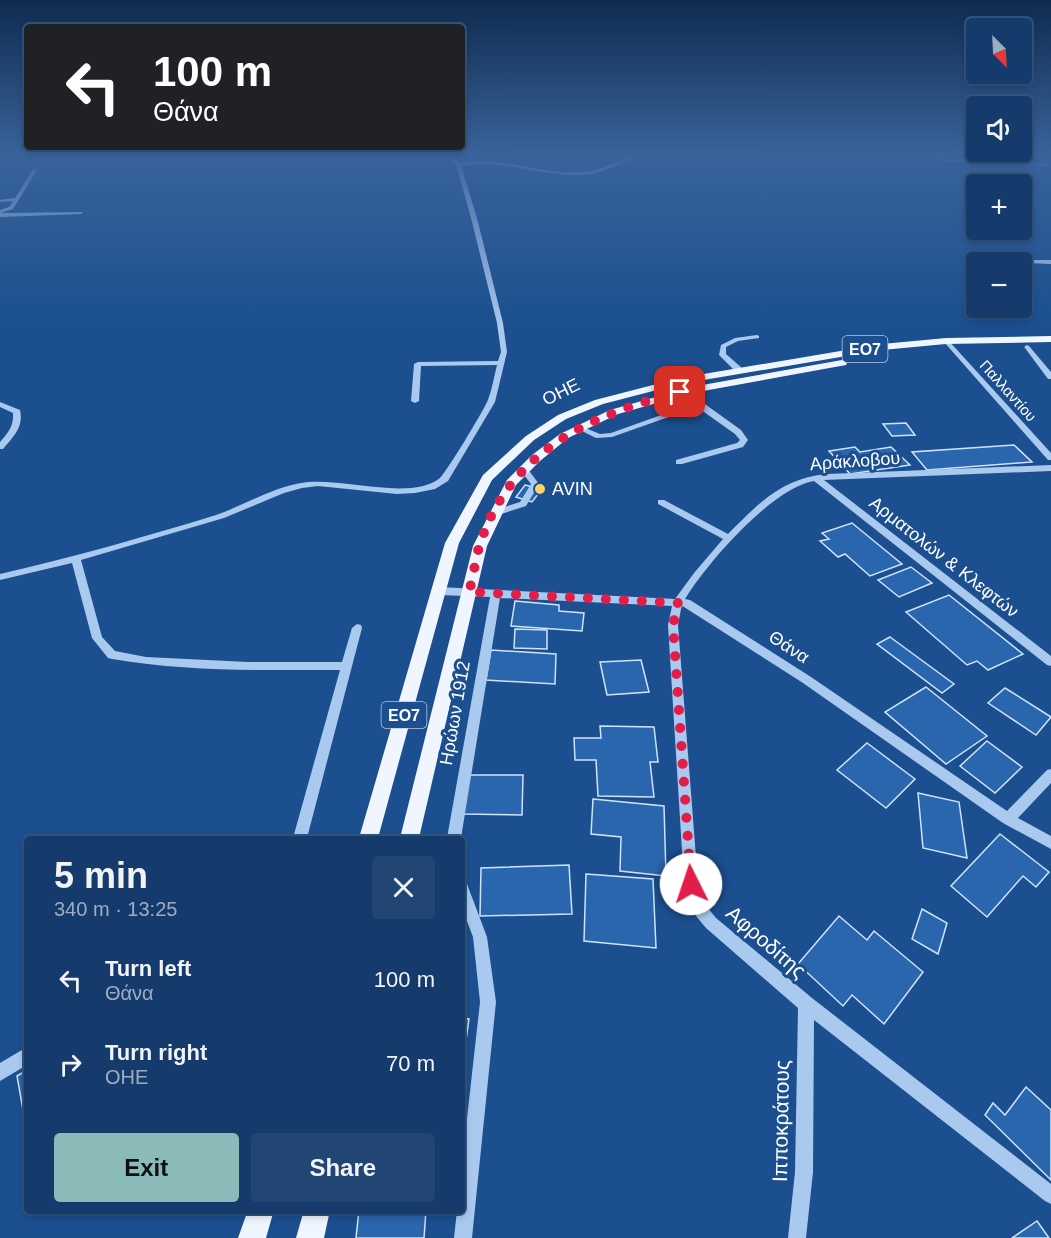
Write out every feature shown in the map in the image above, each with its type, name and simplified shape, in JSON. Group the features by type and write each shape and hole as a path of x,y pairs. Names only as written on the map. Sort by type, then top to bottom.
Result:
{"main road":[{"name":"ΟΗΕ","path":"369,836 452,543 477,492 487,478 530,438 562,417 599,402 660,385 862,349 1051,339"},
{"name":"ΟΗΕ","path":"408,836 480,546 511,483 578,427 614,412 680,392 865,359 950,345 1051,347"},
{"path":"252,1238 260,1214"},
{"path":"310,1238 316,1214"}],"street":[{"path":"0,577 76,559 231,513 303,485 333,484 405,490 435,486 449,474 459,452 482,420 494,394 502,363 500,323 470,212"},
{"path":"0,213 81,213"},
{"path":"1032,261 1051,262"},
{"path":"739,370 722,355 723,346 737,339 757,337"},
{"name":"Παλλαντίου","path":"950,345 1051,458"},
{"path":"1027,347 1051,377"},
{"path":"415,401 418,364 502,363"},
{"path":"679,462 740,445 744,440 738,432 680,392"},
{"path":"578,427 599,436 612,435 699,404"},
{"path":"0,405 16,412 18,418 16,428 0,447"},
{"name":"Αράκλοβου","path":"678,603 697,574 729,538 786,488 816,478 1051,468"},
{"path":"495,513 523,504 535,484 524,470"},
{"name":"Αρματολών & Κλεφτών","path":"816,478 1051,662"},
{"path":"662,502 729,538"},
{"path":"76,559 97,638 112,655 146,661 248,666 346,666"},
{"name":"Θάνα","path":"439,591 686,603 788,668 1008,819 1051,843"},
{"name":"Ηρώων 1912","path":"454,836 496,594"},
{"name":"Αφροδίτης","path":"678,603 674,614 675,649 691,884 695,898 711,923 806,1004 1051,1195"},
{"path":"301,836 357,628"},
{"path":"1008,819 1051,774"},
{"path":"463,1238 488,1002 480,938 465,897"},
{"name":"Ιπποκράτους","path":"797,1238 804,1172 806,1004"},
{"path":"0,1073 24,1057"}],"building":[{"path":"906,423 915,435 892,436 883,424"},
{"path":"1014,445 1032,462 927,470 912,452"},
{"path":"855,447 860,452 891,447 910,465 850,474 829,451"},
{"path":"525,485 542,489 532,502 516,497"},
{"path":"852,523 902,564 870,576 845,554 838,557 820,541 829,539 822,533"},
{"path":"911,567 932,583 899,597 878,580"},
{"path":"949,595 1023,654 988,670 977,661 967,665 906,612"},
{"path":"515,601 559,605 559,611 584,613 582,631 511,626"},
{"path":"515,629 547,630 547,649 514,648"},
{"path":"890,637 954,684 942,693 877,644"},
{"path":"491,650 556,654 555,684 486,680"},
{"path":"641,660 649,692 607,695 600,662"},
{"path":"926,687 987,736 946,764 885,712"},
{"path":"1005,688 1051,717 1036,735 988,703"},
{"path":"600,726 654,727 658,762 650,762 654,797 598,796 596,760 575,760 574,738 601,738"},
{"path":"987,741 1022,767 995,793 960,766"},
{"path":"867,743 915,779 886,808 837,770"},
{"path":"465,775 523,775 522,815 462,814"},
{"path":"918,793 959,802 967,858 923,848"},
{"path":"593,799 664,806 666,876 620,871 621,837 591,834"},
{"path":"1000,834 1049,872 1036,887 1023,876 987,917 951,886"},
{"path":"569,865 572,914 480,916 481,868"},
{"path":"586,874 653,879 656,948 584,941"},
{"path":"922,909 947,923 938,954 912,939"},
{"path":"839,916 867,940 874,931 923,972 884,1024 852,995 843,1006 798,964"},
{"path":"465,1018 469,1019 465,1048"},
{"path":"24,1072 24,1116 17,1076"},
{"path":"1026,1087 1051,1110 1051,1180 985,1115 993,1103 1005,1115"},
{"path":"359,1214 426,1214 424,1238 356,1238"},
{"path":"1037,1221 1049,1238 1012,1238"}],"place":[{"name":"AVIN","path":"540,489"}],"route":[{"path":"680,392 595,419 564,436 536,458 511,483 503,497 480,546 469,592 678,603 673,625 691,884"}]}
